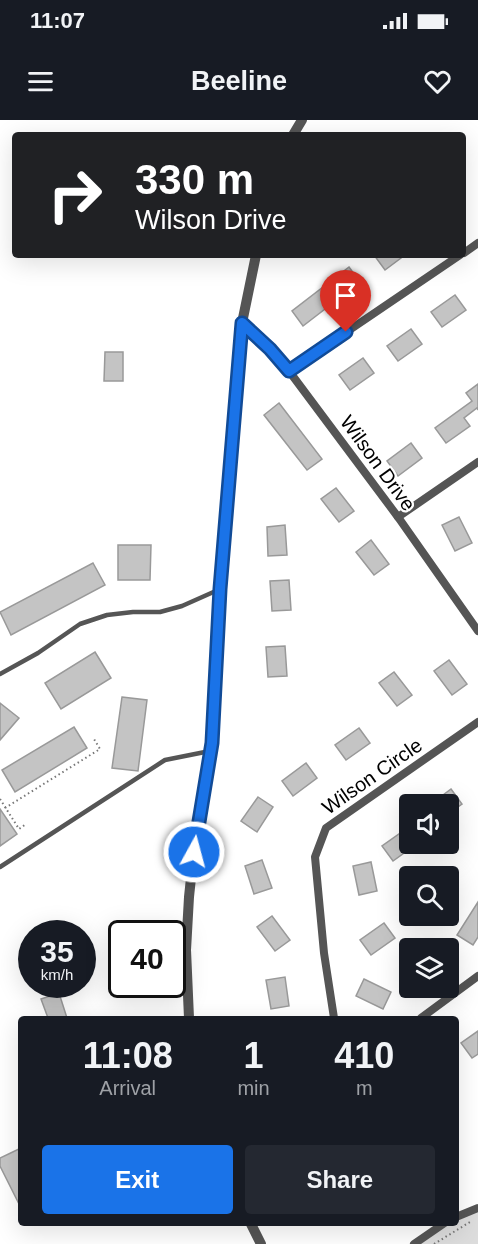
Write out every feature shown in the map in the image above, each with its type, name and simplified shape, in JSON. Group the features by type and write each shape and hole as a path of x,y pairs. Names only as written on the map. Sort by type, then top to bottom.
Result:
{"street":[{"path":"189,1016 186,950 189,897 196,830 210,751 220,589 242,323 255,258"},
{"path":"289,371 456,258"},
{"name":"Wilson Drive","path":"242,323 270,349 289,371 398,517 478,631"},
{"path":"398,517 478,462"},
{"name":"Wilson Circle","path":"334,1016 324,953 315,857 326,828 478,722"},
{"path":"424,1016 478,976"},
{"path":"459,1216 478,1208"},
{"path":"252,1226 261,1244"},
{"path":"414,1244 440,1226"}],"lane":[{"path":"0,674 80,624 108,615 160,612 182,606 220,589"},
{"path":"0,867 165,760 210,751"}],"path":[{"path":"5,808 100,750 94,739"},
{"path":"0,799 19,828 26,824"},
{"path":"434,1244 475,1220"}],"shaded area":[{"path":"478,1208 478,1244 414,1244 441,1226 459,1226 459,1216"}],"building":[{"path":"376,258 401,258 385,270"},
{"path":"349,267 360,282 303,326 292,311"},
{"path":"455,295 466,310 442,327 431,312"},
{"path":"411,329 422,344 398,361 387,346"},
{"path":"105,352 123,352 123,381 104,381"},
{"path":"363,358 374,373 350,390 339,375"},
{"path":"478,384 478,410 477,408 464,418 470,426 446,443 435,428 472,401 466,393"},
{"path":"279,403 322,459 307,470 264,415"},
{"path":"411,443 422,458 398,476 387,461"},
{"path":"336,488 354,511 339,522 321,499"},
{"path":"459,517 472,543 455,551 442,525"},
{"path":"285,525 287,555 268,556 267,527"},
{"path":"371,540 389,564 374,575 356,552"},
{"path":"118,545 151,545 150,580 118,580"},
{"path":"93,563 105,585 11,635 0,612"},
{"path":"289,580 291,610 272,611 270,581"},
{"path":"285,646 287,676 268,677 266,647"},
{"path":"95,652 111,678 61,709 45,683"},
{"path":"449,660 467,684 452,695 434,671"},
{"path":"394,672 412,695 397,706 379,683"},
{"path":"122,697 147,700 138,771 112,768"},
{"path":"0,703 19,718 0,740"},
{"path":"74,727 87,748 15,792 2,770"},
{"path":"359,728 370,743 346,760 335,745"},
{"path":"306,763 317,778 293,796 282,781"},
{"path":"451,789 455,794 444,794"},
{"path":"258,797 273,807 257,832 241,821"},
{"path":"0,809 17,834 0,846"},
{"path":"399,834 399,854 403,854 393,861 382,846"},
{"path":"262,860 272,888 254,894 245,866"},
{"path":"371,862 377,891 359,895 353,866"},
{"path":"478,902 478,937 473,945 457,935"},
{"path":"272,916 290,940 275,951 257,927"},
{"path":"384,923 395,938 371,955 360,940"},
{"path":"285,977 289,1006 271,1009 266,980"},
{"path":"364,979 391,992 383,1009 356,996"},
{"path":"61,998 66,1016 47,1016 41,999"},
{"path":"478,1031 478,1054 472,1058 461,1043"},
{"path":"18,1149 18,1202 0,1166 0,1158"}],"route":[{"path":"194,852 212,743 220,589 242,323 270,349 289,371 346,332"}]}
